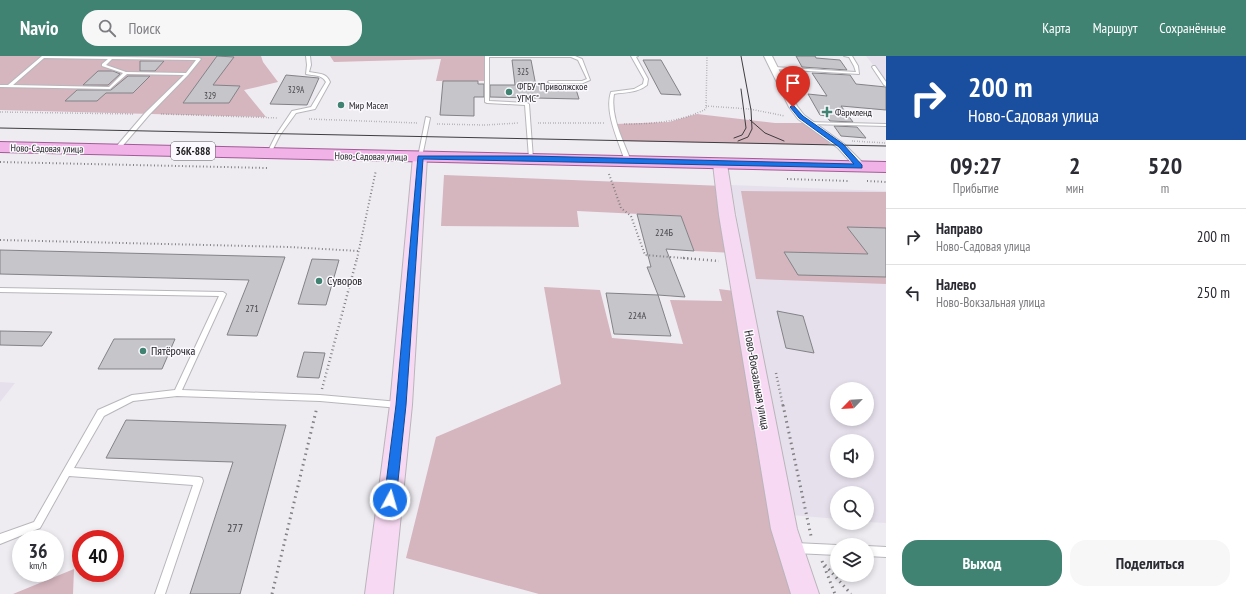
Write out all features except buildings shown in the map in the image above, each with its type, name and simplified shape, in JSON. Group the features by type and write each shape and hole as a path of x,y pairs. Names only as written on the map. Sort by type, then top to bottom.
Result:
{"main road":[{"name":"Ново-Садовая улица","path":"0,147 886,167"}],"street":[{"path":"768,56 793,107 805,120 841,146 860,166"},
{"path":"379,594 401,405 420,157"},
{"name":"Ново-Вокзальная улица","path":"720,164 724,186 726,215 736,263 763,419 789,548 805,594"}],"lane":[{"path":"269,154 278,135 294,112 314,108 328,82 327,78 323,75 307,73 309,65 308,56"},
{"path":"531,158 527,104 487,102 487,56 571,56 580,60 589,79 583,82 550,82"},
{"path":"628,161 615,124 610,98 612,93 622,90 640,89 645,85 646,79 634,56 636,56"},
{"path":"774,68 858,73 850,56 846,56"},
{"path":"9,86 43,57 199,59 187,74 147,114 117,149"},
{"path":"111,58 103,65 126,73 187,74"},
{"path":"874,67 886,85"},
{"path":"0,86 110,88 126,73"},
{"path":"420,157 428,118"},
{"path":"805,120 886,125"},
{"path":"0,290 223,294 177,393"},
{"path":"0,540 37,526 101,413 132,398 177,393 320,398 401,405"},
{"path":"67,472 199,481 160,594"},
{"path":"789,548 830,550"},
{"path":"874,552 886,552"}],"path":[{"path":"266,117 485,125 529,123 649,124 677,122 695,116 706,109 707,56"},
{"path":"706,106 750,109 805,120"},
{"path":"272,594 320,398 359,251 376,170"},
{"path":"609,174 621,208 631,216 645,255 736,263"},
{"path":"0,240 288,247 359,251"},
{"path":"780,393 810,534 836,594"},
{"path":"822,562 851,594"}],"shaded area":[{"path":"0,56 261,56 263,62 278,82 244,90 266,117 0,110"},
{"path":"330,56 489,56 487,81 436,81 441,59 334,62"},
{"path":"866,56 886,56 886,81"},
{"path":"697,114 775,123 808,123 835,141 827,145 621,141 615,124 669,122"},
{"path":"444,175 724,186 734,253 694,251 681,216 577,211 579,227 441,226"},
{"path":"731,185 886,191 886,523 874,522 874,486 830,486 830,518 791,515"},
{"path":"741,191 886,192 886,284 756,279"},
{"path":"544,287 600,290 612,338 683,344 670,300 722,301 719,289 742,292 805,594 539,594 406,558 436,437 561,384"},
{"path":"0,382 15,383 0,402"},
{"path":"72,570 73,594 13,594 42,582 64,582 64,573"}],"tram line":[{"path":"741,56 751,110 752,121"},
{"path":"734,138 742,135 746,128 741,89"},
{"path":"738,141 748,137 752,129 752,121"},
{"path":"752,121 765,133 784,141"},
{"path":"0,128 886,146"}],"place":[{"name":"ФГБУ \"Приволжское УГМС\"","path":"509,92"},
{"name":"Мир Масел","path":"341,105"},
{"name":"Фармленд","path":"827,112"},
{"name":"Суворов","path":"319,281"},
{"name":"Пятёрочка","path":"143,351"}],"route":[{"path":"390,500 401,405 420,157 531,158 720,164 860,166 841,146 801,117 793,107"}]}
